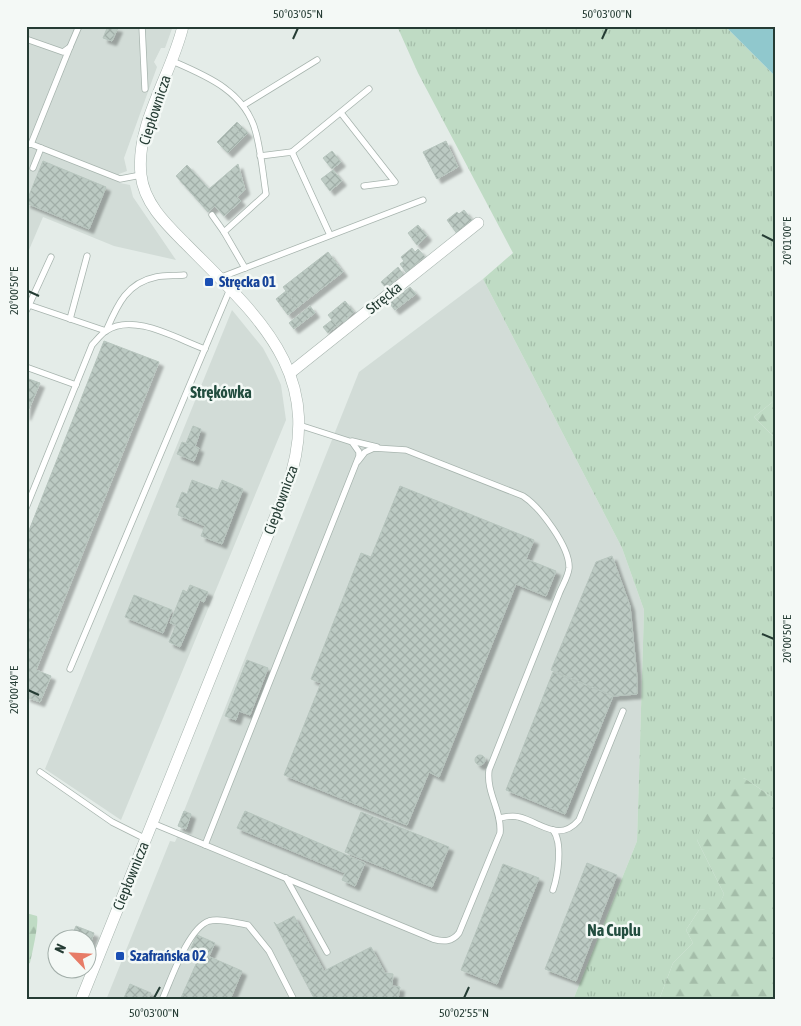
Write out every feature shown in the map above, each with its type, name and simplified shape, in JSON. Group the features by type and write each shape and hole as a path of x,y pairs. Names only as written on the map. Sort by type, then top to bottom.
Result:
{"street":[{"name":"Ciepłownicza","path":"81,1000 286,490 294,469 298,449 299,425 294,388 290,373 272,338 260,321 156,212 144,188 140,155 145,133 172,61 182,26"},
{"name":"Stręcka","path":"290,373 478,223"}],"lane":[{"path":"79,26 29,145 120,179 141,175"},
{"path":"142,26 145,89"},
{"path":"26,39 62,52 70,48"},
{"path":"244,105 317,60"},
{"path":"172,61 200,73 225,87 244,105 256,131 266,194 224,232"},
{"path":"260,156 292,152 369,89"},
{"path":"341,113 395,182 364,186"},
{"path":"33,168 41,148"},
{"path":"292,152 330,235"},
{"path":"219,278 423,200"},
{"path":"212,215 245,268"},
{"path":"70,319 86,256"},
{"path":"51,257 28,308 106,331 127,323 145,326 204,349"},
{"path":"26,508 92,345 106,331 120,300 136,285 156,277 184,275"},
{"path":"70,669 230,289"},
{"path":"26,367 76,385"},
{"path":"152,823 434,939 448,941 456,937 464,923 498,840 499,818 490,789 489,770 567,576 567,556 546,518 532,502 523,496 411,452 350,441 299,425"},
{"path":"205,845 358,461 359,452 355,444 350,441"},
{"path":"358,461 365,452 374,448 381,448"},
{"path":"499,818 518,816 560,832 574,826 580,820 623,711"},
{"path":"40,772 112,822 146,838"},
{"path":"553,830 557,839 558,872 553,890"},
{"path":"286,877 327,952"},
{"path":"162,1000 190,939 200,926 215,920 248,925 269,951 294,1000"}],"shaded area":[{"path":"26,26 173,26 165,48 161,48 154,62 157,67 124,158 127,171 119,174 120,183 130,185 133,197 176,260 114,246 43,217 26,257"},
{"path":"483,279 622,548 644,610 637,841 573,1000 106,1000 170,841 175,842 181,828 178,826 359,372"},
{"path":"232,310 263,348 273,367 281,385 286,420 121,820 45,769"}],"green space":[{"path":"397,26 725,26 775,76 775,400 754,417 775,438 775,799 744,778 697,840 724,894 718,908 699,910 686,930 693,943 673,963 659,1000 573,1000 637,841 644,610 622,548 483,279 513,253 418,73"},
{"path":"775,400 775,438 754,417"},
{"path":"744,778 775,799 775,1000 659,1000 673,963 693,943 686,930 699,910 718,907 724,894 697,840 708,800"},
{"path":"26,913 37,916 37,920 30,963 26,965"}],"water":[{"path":"725,26 775,26 775,76"}],"building":[{"path":"108,26 118,28 112,41 103,38"},
{"path":"237,122 248,133 244,137 233,126"},
{"path":"233,126 244,137 228,153 217,142"},
{"path":"446,141 458,167 437,179 423,152"},
{"path":"332,151 341,162 332,169 323,158"},
{"path":"43,161 106,187 89,229 26,203"},
{"path":"238,164 245,190 237,197 241,201 224,216 215,206 208,212 176,176 187,165 209,189"},
{"path":"333,170 342,181 330,191 321,179"},
{"path":"464,210 472,220 462,228 464,230 458,235 447,220 457,212 459,214"},
{"path":"418,225 427,236 422,241 413,229"},
{"path":"413,229 422,241 417,245 408,233"},
{"path":"412,248 415,252 418,249 427,259 423,261 422,259 410,269 412,272 408,275 400,264 404,261 401,257"},
{"path":"328,252 343,272 298,307 283,287"},
{"path":"398,267 403,274 386,288 381,282"},
{"path":"410,287 416,294 395,310 389,303"},
{"path":"286,291 298,307 288,315 276,299"},
{"path":"345,301 354,312 347,318 349,321 345,324 343,321 337,326 328,315"},
{"path":"310,306 315,313 294,329 289,323"},
{"path":"332,320 337,326 328,333 323,327"},
{"path":"104,341 159,362 36,670 51,676 40,702 26,697 26,538"},
{"path":"26,378 40,383 26,416"},
{"path":"193,426 201,429 195,447 186,443"},
{"path":"182,442 199,448 194,461 177,454"},
{"path":"192,480 218,490 222,480 243,489 222,544 201,536 205,526 178,515 180,508 176,507 182,492 187,494"},
{"path":"400,486 534,540 526,559 556,571 546,596 516,584 439,777 429,772 407,825 284,775 321,683 311,679 361,553 371,557"},
{"path":"612,556 630,606 637,694 614,696 551,670 596,562"},
{"path":"190,585 208,592 204,602 200,600 180,647 169,642 176,625 170,623 183,590 187,592"},
{"path":"134,595 172,610 163,633 125,617"},
{"path":"247,660 268,668 250,715 239,711 236,720 225,716"},
{"path":"553,672 613,696 565,814 506,790"},
{"path":"478,755 482,755 485,760 484,764 478,765 475,762 475,758"},
{"path":"184,811 191,814 186,829 178,826"},
{"path":"245,811 365,863 355,886 342,880 345,873 237,828"},
{"path":"361,812 449,847 432,887 345,852"},
{"path":"587,863 617,875 576,981 545,969"},
{"path":"503,864 539,878 497,984 461,970"},
{"path":"294,916 324,971 371,947 385,973 393,974 392,986 400,987 398,999 405,1000 315,1000 274,922 277,925"},
{"path":"197,935 215,943 209,956 191,948"},
{"path":"201,953 242,971 230,1000 180,1000"},
{"path":"130,984 151,993 148,1000 123,1000"}],"place":[{"name":"Stręcka 01","path":"209,282"},
{"name":"Szafrańska 02","path":"120,956"}],"district":[{"name":"Strękówka","path":"221,392"},
{"name":"Na Cuplu","path":"614,930"}]}
